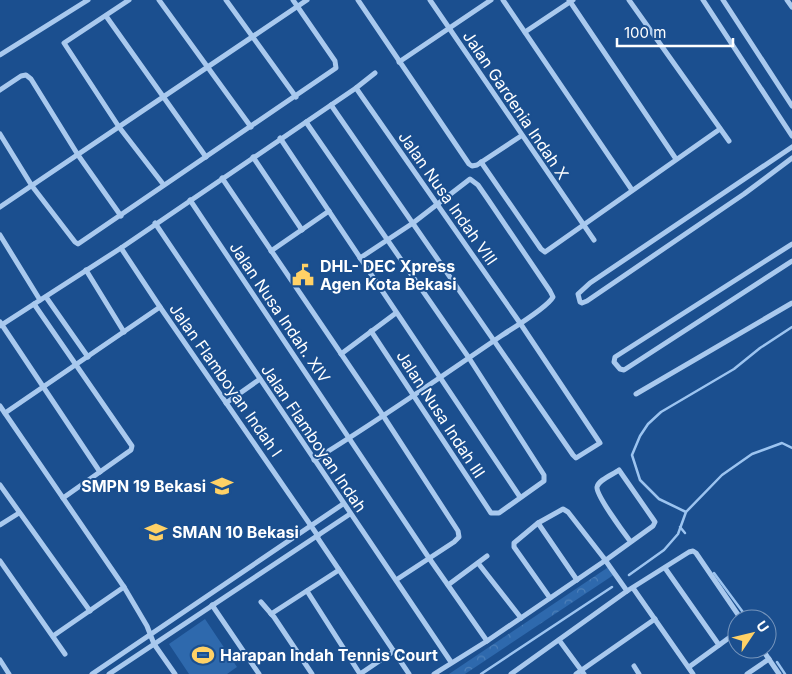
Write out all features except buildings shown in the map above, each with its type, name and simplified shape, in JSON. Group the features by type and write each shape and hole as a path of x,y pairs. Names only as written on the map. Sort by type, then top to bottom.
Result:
{"street":[{"path":"0,55 88,0"},
{"path":"129,0 64,43 119,127 163,184"},
{"path":"159,0 251,127"},
{"path":"226,0 296,97"},
{"path":"0,134 32,186 78,244 121,216 163,184 296,97 336,68 335,61 293,0"},
{"path":"0,207 307,0"},
{"path":"358,0 469,164 474,166 521,136"},
{"name":"Jalan Gardenia Indah X","path":"430,0 521,136 594,240"},
{"path":"399,62 491,0"},
{"path":"503,0 632,190"},
{"path":"630,0 729,141"},
{"path":"703,0 792,136"},
{"path":"723,0 792,106"},
{"path":"787,0 792,7"},
{"path":"525,32 571,1 676,159"},
{"path":"106,16 206,157"},
{"path":"100,472 1,324 157,225 280,138 332,105 375,73"},
{"path":"0,90 21,76 26,75 31,79 78,155 121,216"},
{"name":"Jalan Nusa Indah VIII","path":"356,88 520,323 600,443 578,458 575,457 494,341"},
{"path":"332,105 494,341"},
{"path":"280,138 520,497 544,481 544,475 469,358 306,122"},
{"path":"481,162 543,251 546,251 720,129"},
{"path":"792,147 590,283 580,292 578,299 582,304 587,301 744,194 792,158"},
{"path":"253,157 302,230"},
{"path":"222,178 384,416 458,531 458,539 396,580"},
{"path":"314,460 414,396 551,300 552,293 482,190 474,181 469,179 413,223 360,258"},
{"name":"Jalan Nusa Indah. XIV","path":"190,200 429,558 488,641"},
{"path":"272,251 328,211"},
{"name":"Jalan Flamboyan Indah","path":"157,225 451,662"},
{"path":"0,235 40,300"},
{"path":"792,244 615,357 614,362 620,369 624,370 792,261"},
{"name":"Jalan Flamboyan Indah I","path":"121,248 311,526 409,674"},
{"path":"86,270 124,332"},
{"path":"46,297 88,356"},
{"path":"636,394 792,303"},
{"path":"34,304 132,446 131,450 63,498"},
{"path":"5,414 160,307"},
{"path":"341,354 396,312"},
{"name":"Jalan Nusa Indah III","path":"371,331 489,510 494,514 520,497"},
{"path":"226,403 260,379"},
{"path":"0,406 124,587 151,633 154,644 175,674"},
{"path":"434,674 488,641 653,526 655,522 619,470 600,483 597,488 607,507 630,541"},
{"path":"0,485 90,611"},
{"path":"92,674 343,504"},
{"path":"550,598 514,547 514,542 560,509 568,512 606,560 627,592"},
{"path":"0,526 19,513"},
{"path":"109,674 350,514"},
{"path":"538,523 578,580"},
{"path":"511,674 627,592 689,552 694,551 734,609"},
{"path":"448,585 487,556"},
{"path":"0,561 65,654"},
{"path":"478,563 521,618"},
{"path":"665,568 719,645"},
{"path":"271,614 308,592 339,570"},
{"path":"52,636 124,587"},
{"path":"633,588 693,674"},
{"path":"308,592 360,674 394,651"},
{"path":"261,602 312,674"},
{"path":"212,605 259,674"},
{"path":"559,640 580,673 655,619"},
{"path":"689,667 727,639"},
{"path":"747,674 769,659 779,674"},
{"path":"0,661 9,674"},
{"path":"634,666 639,674"}],"green space":[{"path":"610,566 615,574 465,674 449,674"},
{"name":"Harapan Indah Tennis Court","path":"205,619 237,667 227,674 189,674 169,644"}],"waterway":[{"path":"686,512 659,499 640,480 632,455 640,436 648,424 661,412 734,369 760,348 792,327"},
{"path":"629,575 664,550 678,534 686,512 722,475 752,454 782,443 792,448"},
{"path":"680,527 685,533"},
{"path":"714,573 741,609"},
{"path":"481,674 612,587"},
{"path":"777,662 785,674"}],"place":[{"name":"DHL- DEC Xpress Agen Kota Bekasi","path":"303,275"},
{"name":"SMPN 19 Bekasi","path":"222,486"},
{"name":"SMAN 10 Bekasi","path":"156,532"},
{"name":"Harapan Indah Tennis Court","path":"203,655"}]}
